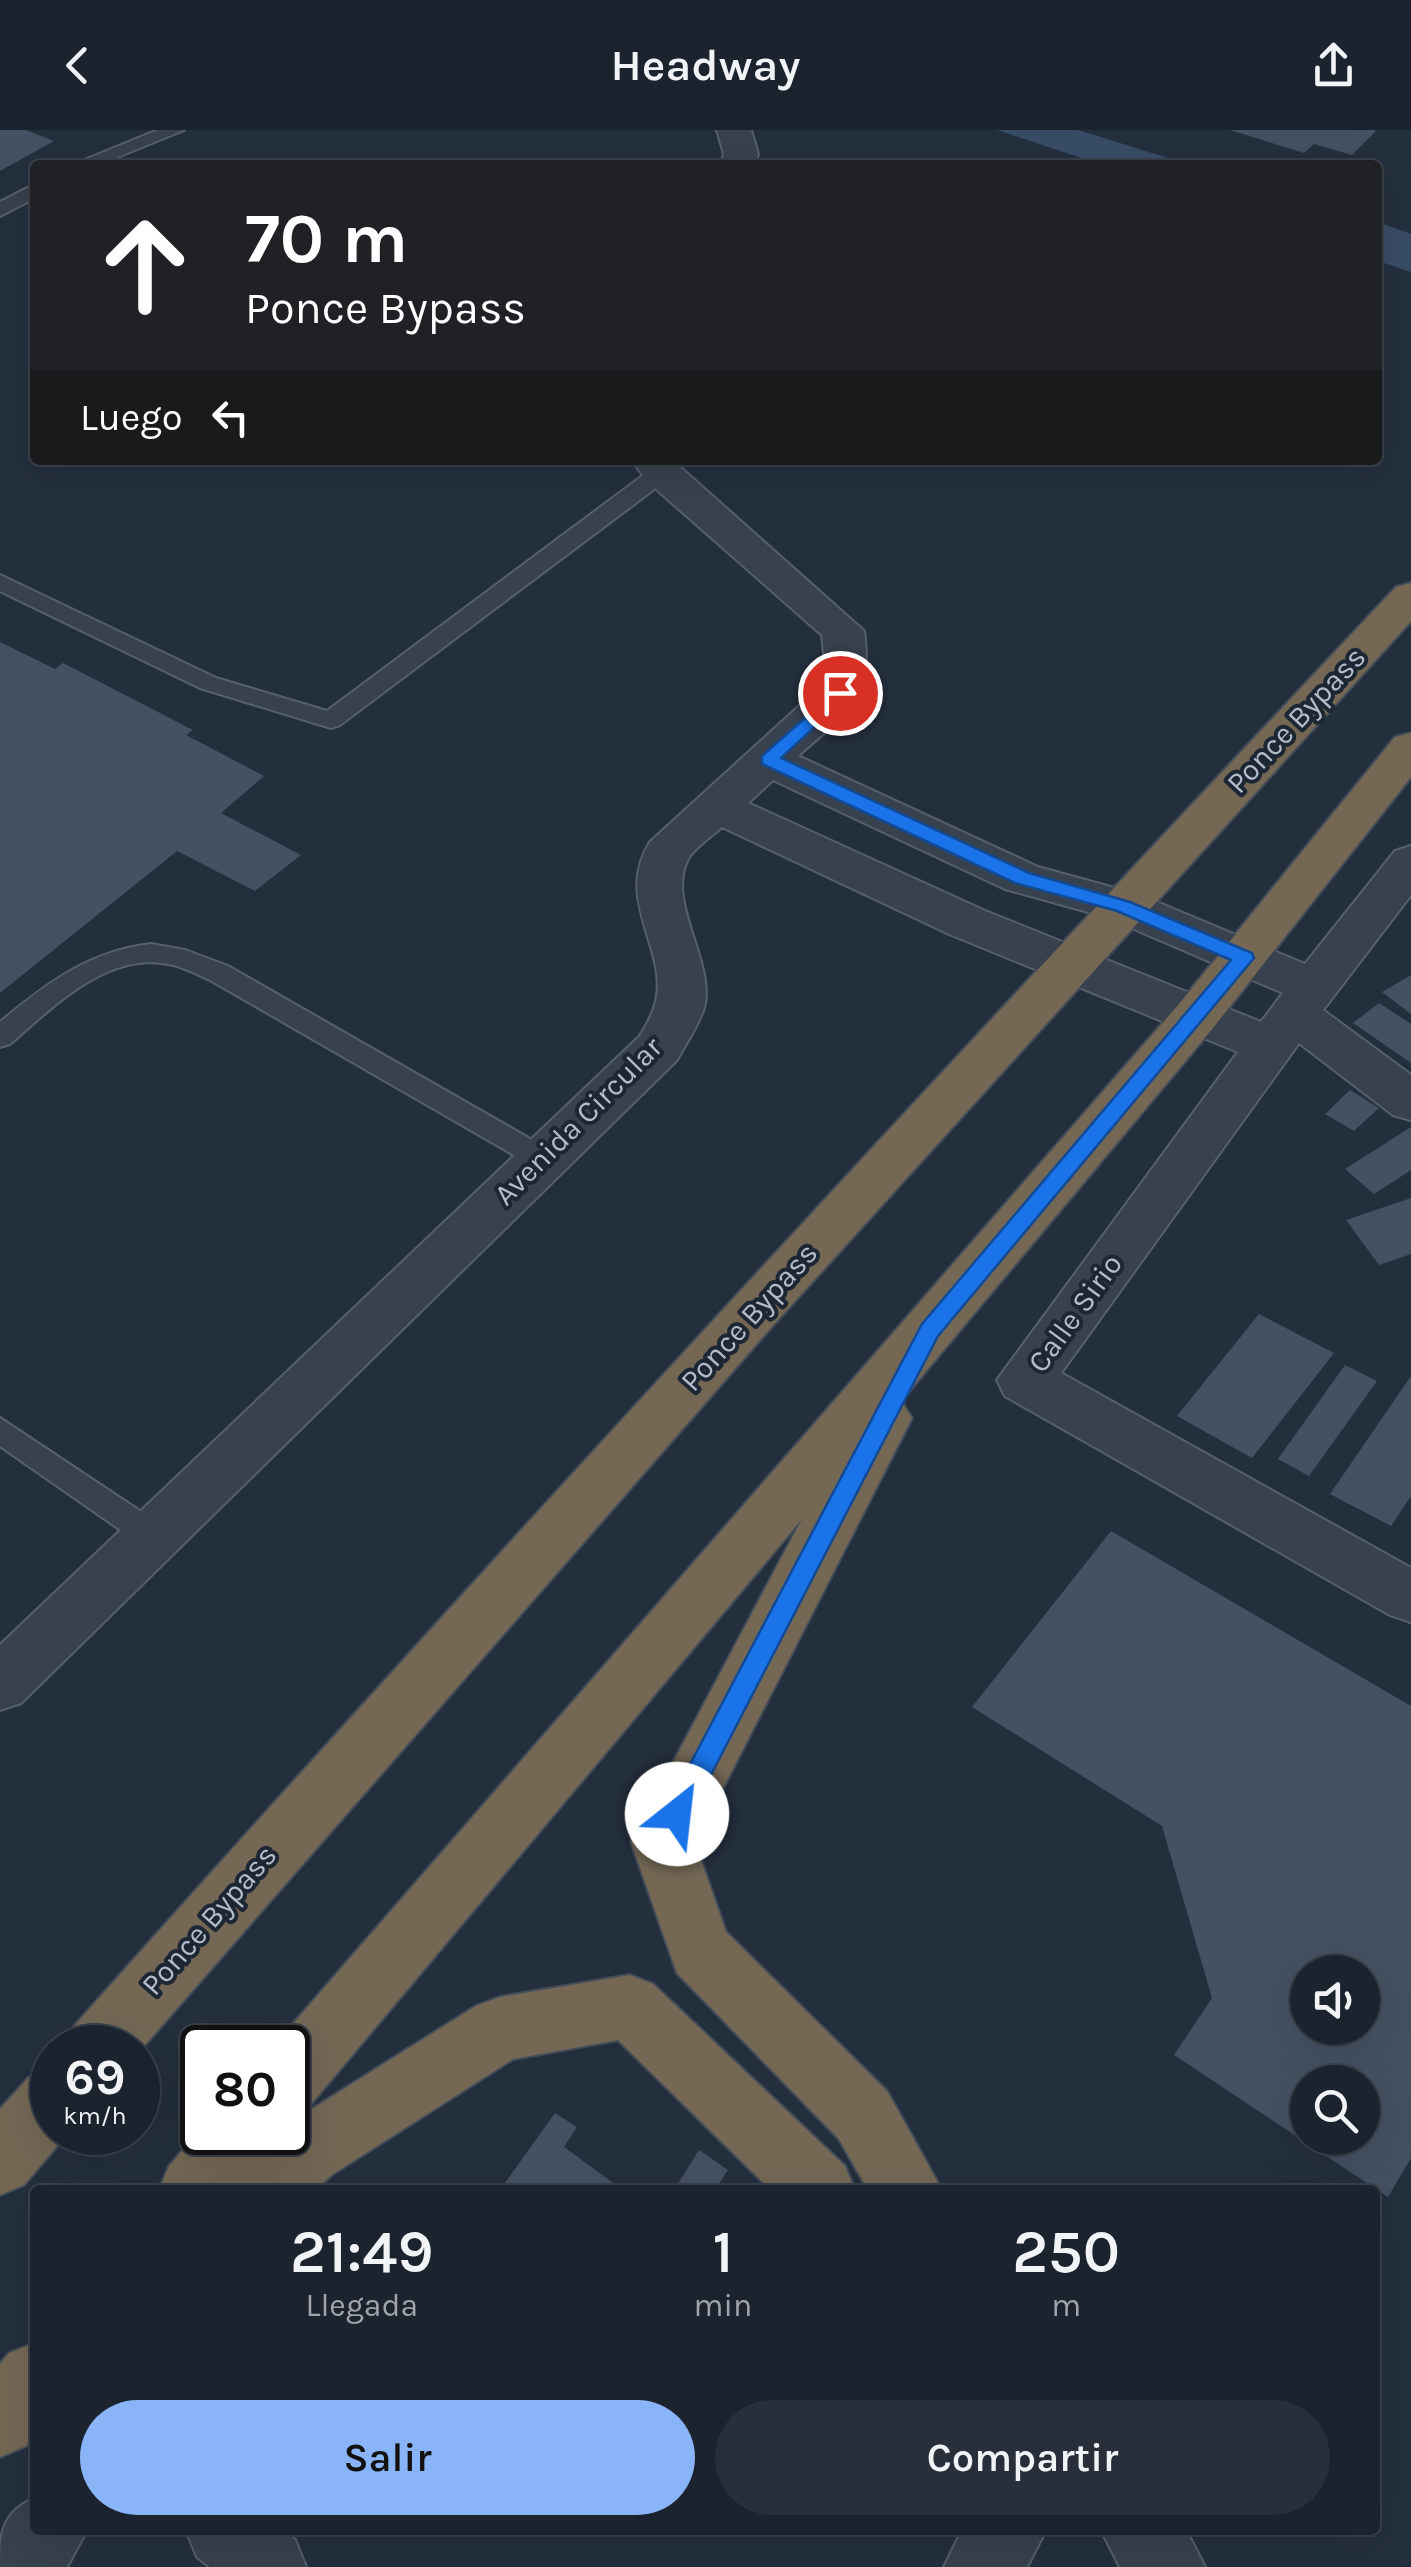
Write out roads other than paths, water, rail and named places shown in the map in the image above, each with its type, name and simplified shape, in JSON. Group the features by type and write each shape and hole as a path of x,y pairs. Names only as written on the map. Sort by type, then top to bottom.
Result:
{"highway":[{"name":"Ponce Bypass","path":"118,2025 362,1743 1072,962 1411,596"},
{"path":"310,2054 1196,1016 1411,747"},
{"path":"904,2185 863,2115 700,1951 663,1842 930,1330"},
{"path":"268,2185 309,2150 500,2029 630,2006 815,2185"},
{"path":"0,2161 30,2126"},
{"path":"198,2185 224,2155"}],"street":[{"path":"734,130 742,154 740,160"},
{"name":"Avenida Circular","path":"0,1684 156,1538 660,1047 680,1006 681,975 658,886 666,853 840,693 847,663 843,631 656,466"},
{"path":"768,760 1022,878 1124,906 1244,958 1294,1016 1411,1102"},
{"path":"718,807 966,922 1072,962 1196,1016 1294,1016"},
{"path":"1294,1016 1411,862"},
{"name":"Calle Sirio","path":"1294,1016 1025,1380 1411,1596"},
{"path":"19,2567 46,2535"},
{"path":"230,2535 268,2567"},
{"path":"982,2567 1004,2535"},
{"path":"1143,2535 1167,2567"}],"lane":[{"path":"94,160 175,130"},
{"path":"0,210 30,193"},
{"path":"0,582 208,683 331,720 656,466"},
{"path":"0,1037 66,985 106,961 133,954 176,956 219,974 543,1159"},
{"path":"0,1430 156,1538"}],"water":[{"path":"997,130 1078,130 1175,160 1087,160"},
{"path":"1382,223 1411,234 1411,272 1382,262"}]}
